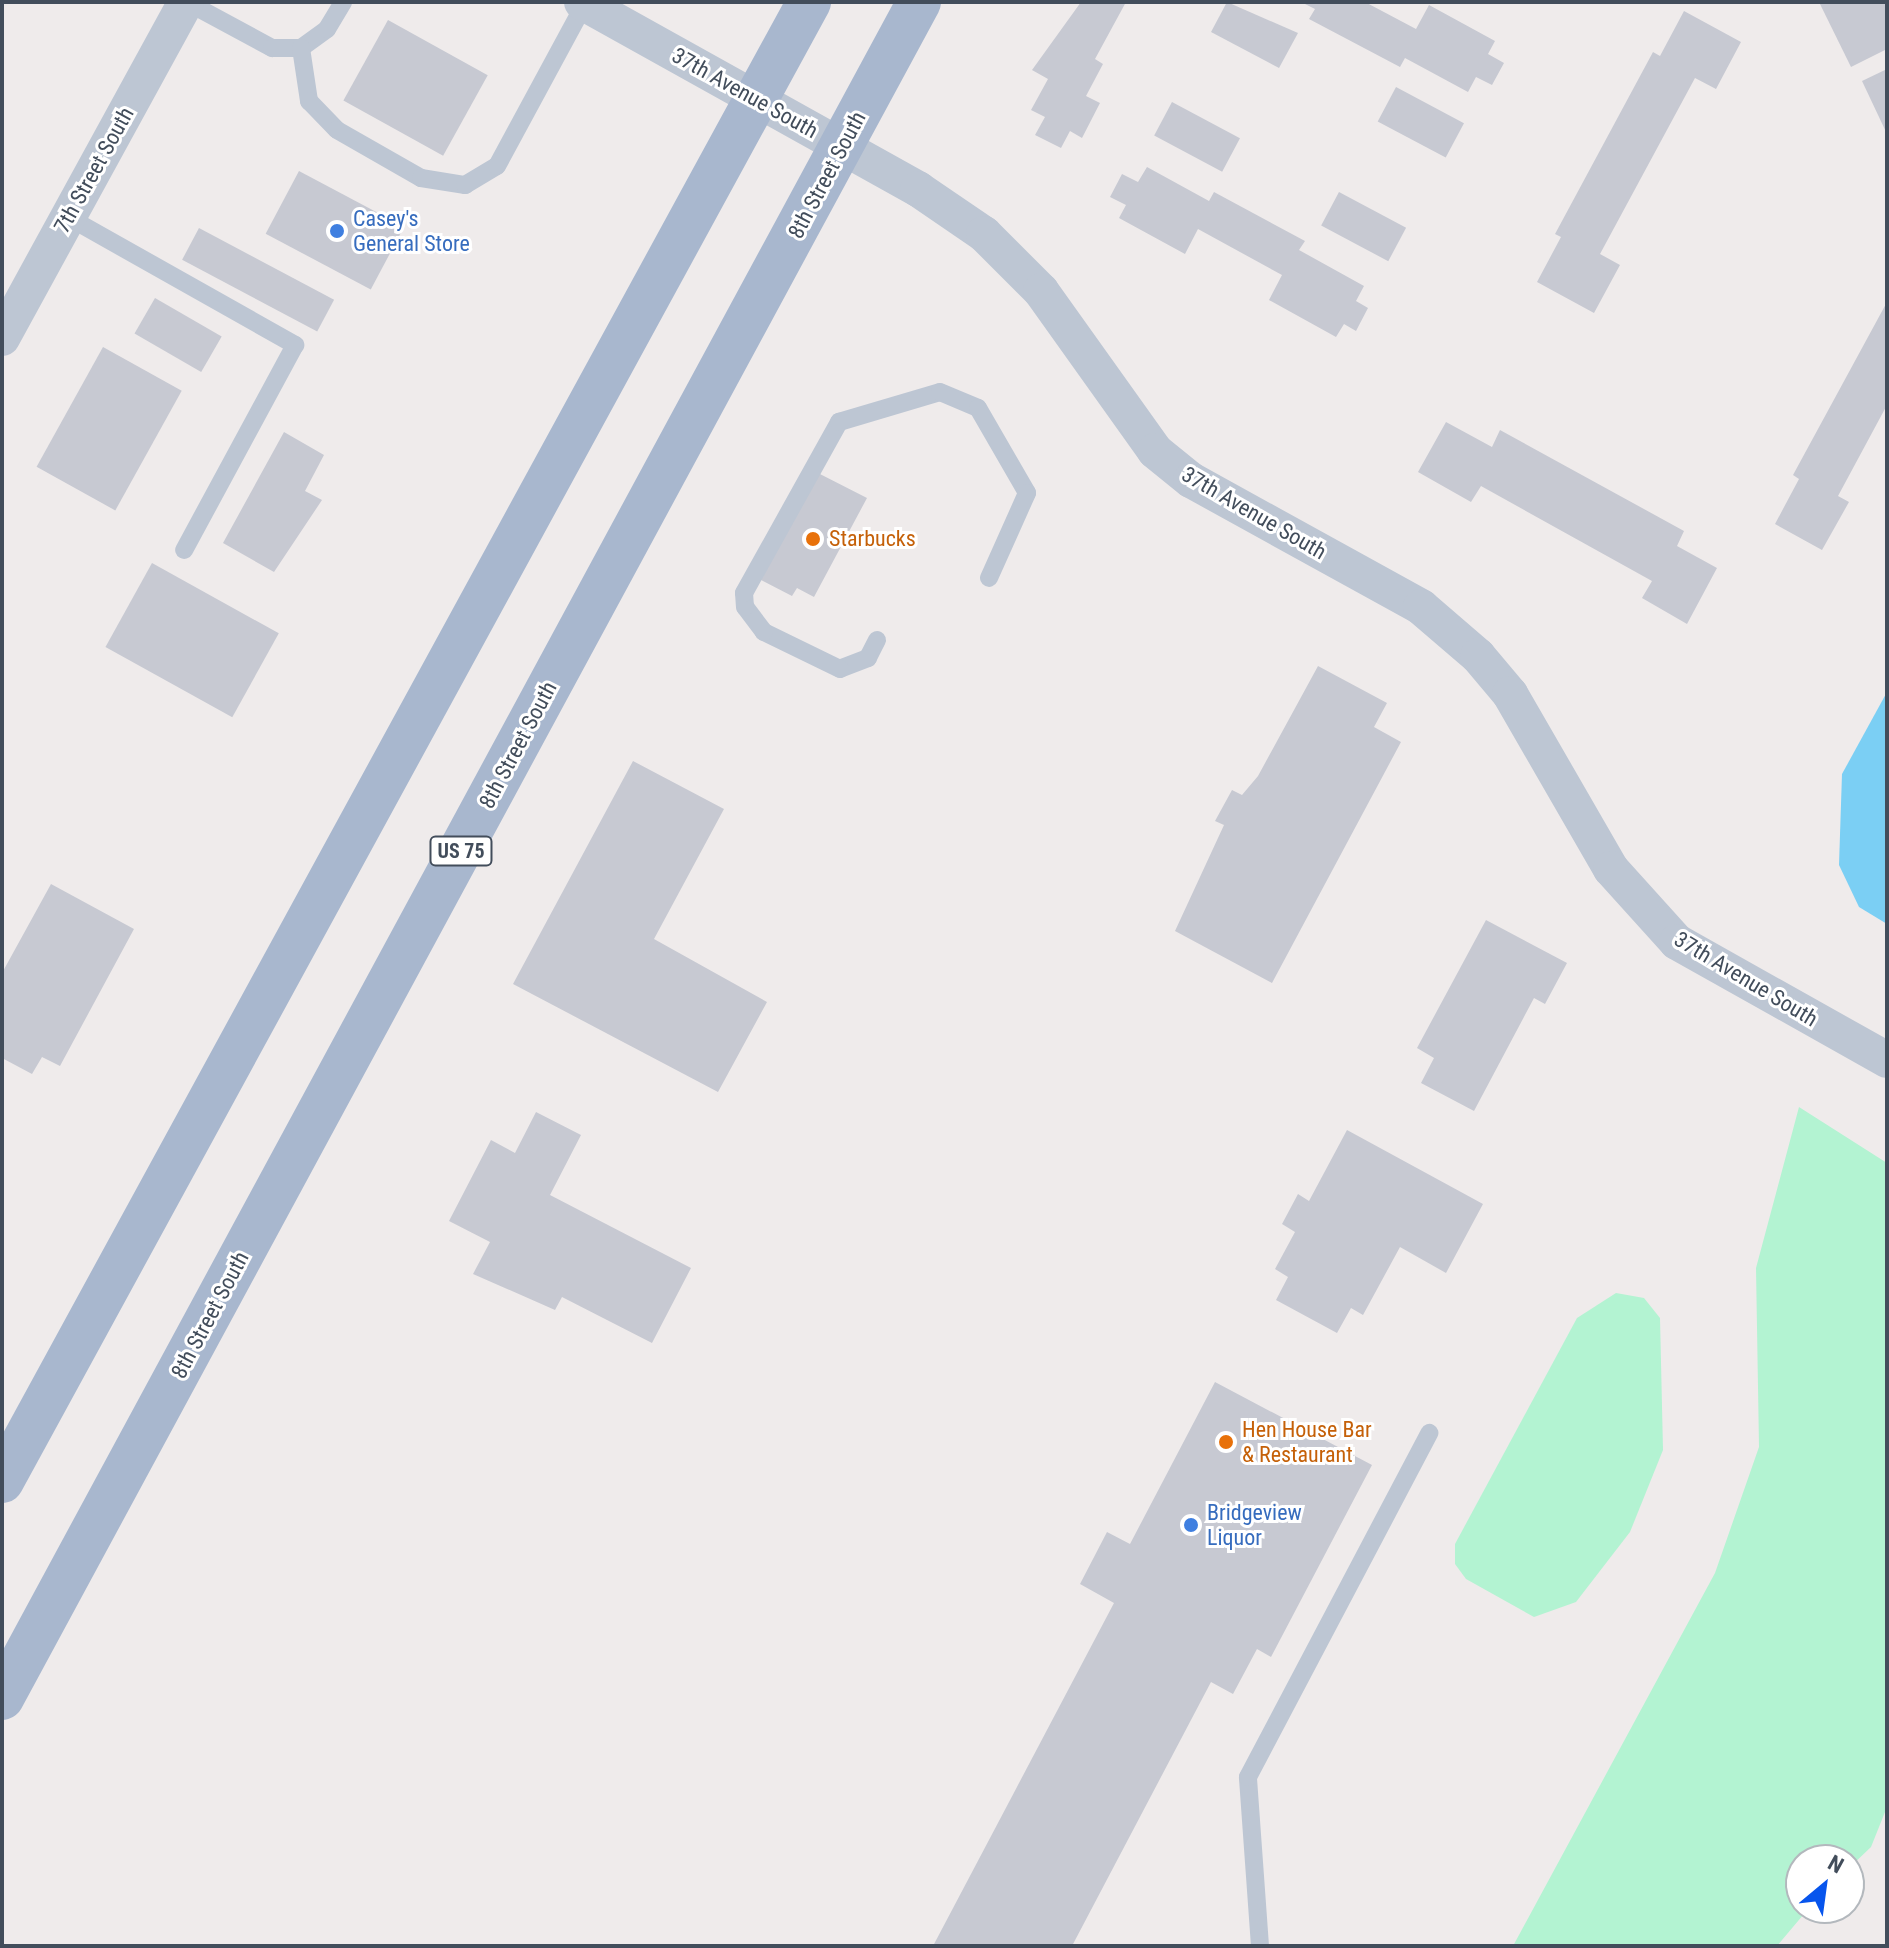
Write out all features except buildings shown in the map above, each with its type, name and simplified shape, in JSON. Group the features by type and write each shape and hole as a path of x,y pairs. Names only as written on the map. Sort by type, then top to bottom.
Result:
{"main road":[{"path":"2,1481 809,2"},
{"name":"8th Street South","path":"2,1698 919,2"}],"street":[{"name":"7th Street South","path":"2,338 186,2"},
{"name":"37th Avenue South","path":"584,3 842,147 984,234 1041,291 1120,411 1191,480 1421,607 1478,656 1510,694 1611,869 1677,942 1887,1060"}],"lane":[{"path":"186,2 272,48 301,48 327,29 343,2"},
{"path":"301,48 309,101 337,130 421,178 465,185 497,166 584,3"},
{"path":"68,217 295,345 184,550"},
{"path":"877,640 868,658 840,669 764,632 745,607 744,593 839,422 940,392 978,408 1027,493 989,578"},
{"path":"1260,1946 1248,1777 1429,1433"}],"green space":[{"path":"1799,1107 1887,1163 1887,1807 1871,1847 1865,1853 1865,1844 1785,1844 1785,1924 1796,1924 1777,1946 1513,1946 1715,1573 1759,1447 1756,1268"},
{"path":"1616,1293 1644,1298 1660,1318 1663,1450 1630,1532 1576,1602 1534,1617 1466,1579 1455,1564 1455,1544 1577,1318"}],"water":[{"path":"1887,692 1887,924 1859,907 1839,865 1842,774"}],"place":[{"name":"Casey's General Store","path":"337,231"},
{"name":"Starbucks","path":"813,539"},
{"name":"Hen House Bar & Restaurant","path":"1226,1442"},
{"name":"Bridgeview Liquor","path":"1191,1525"}]}
